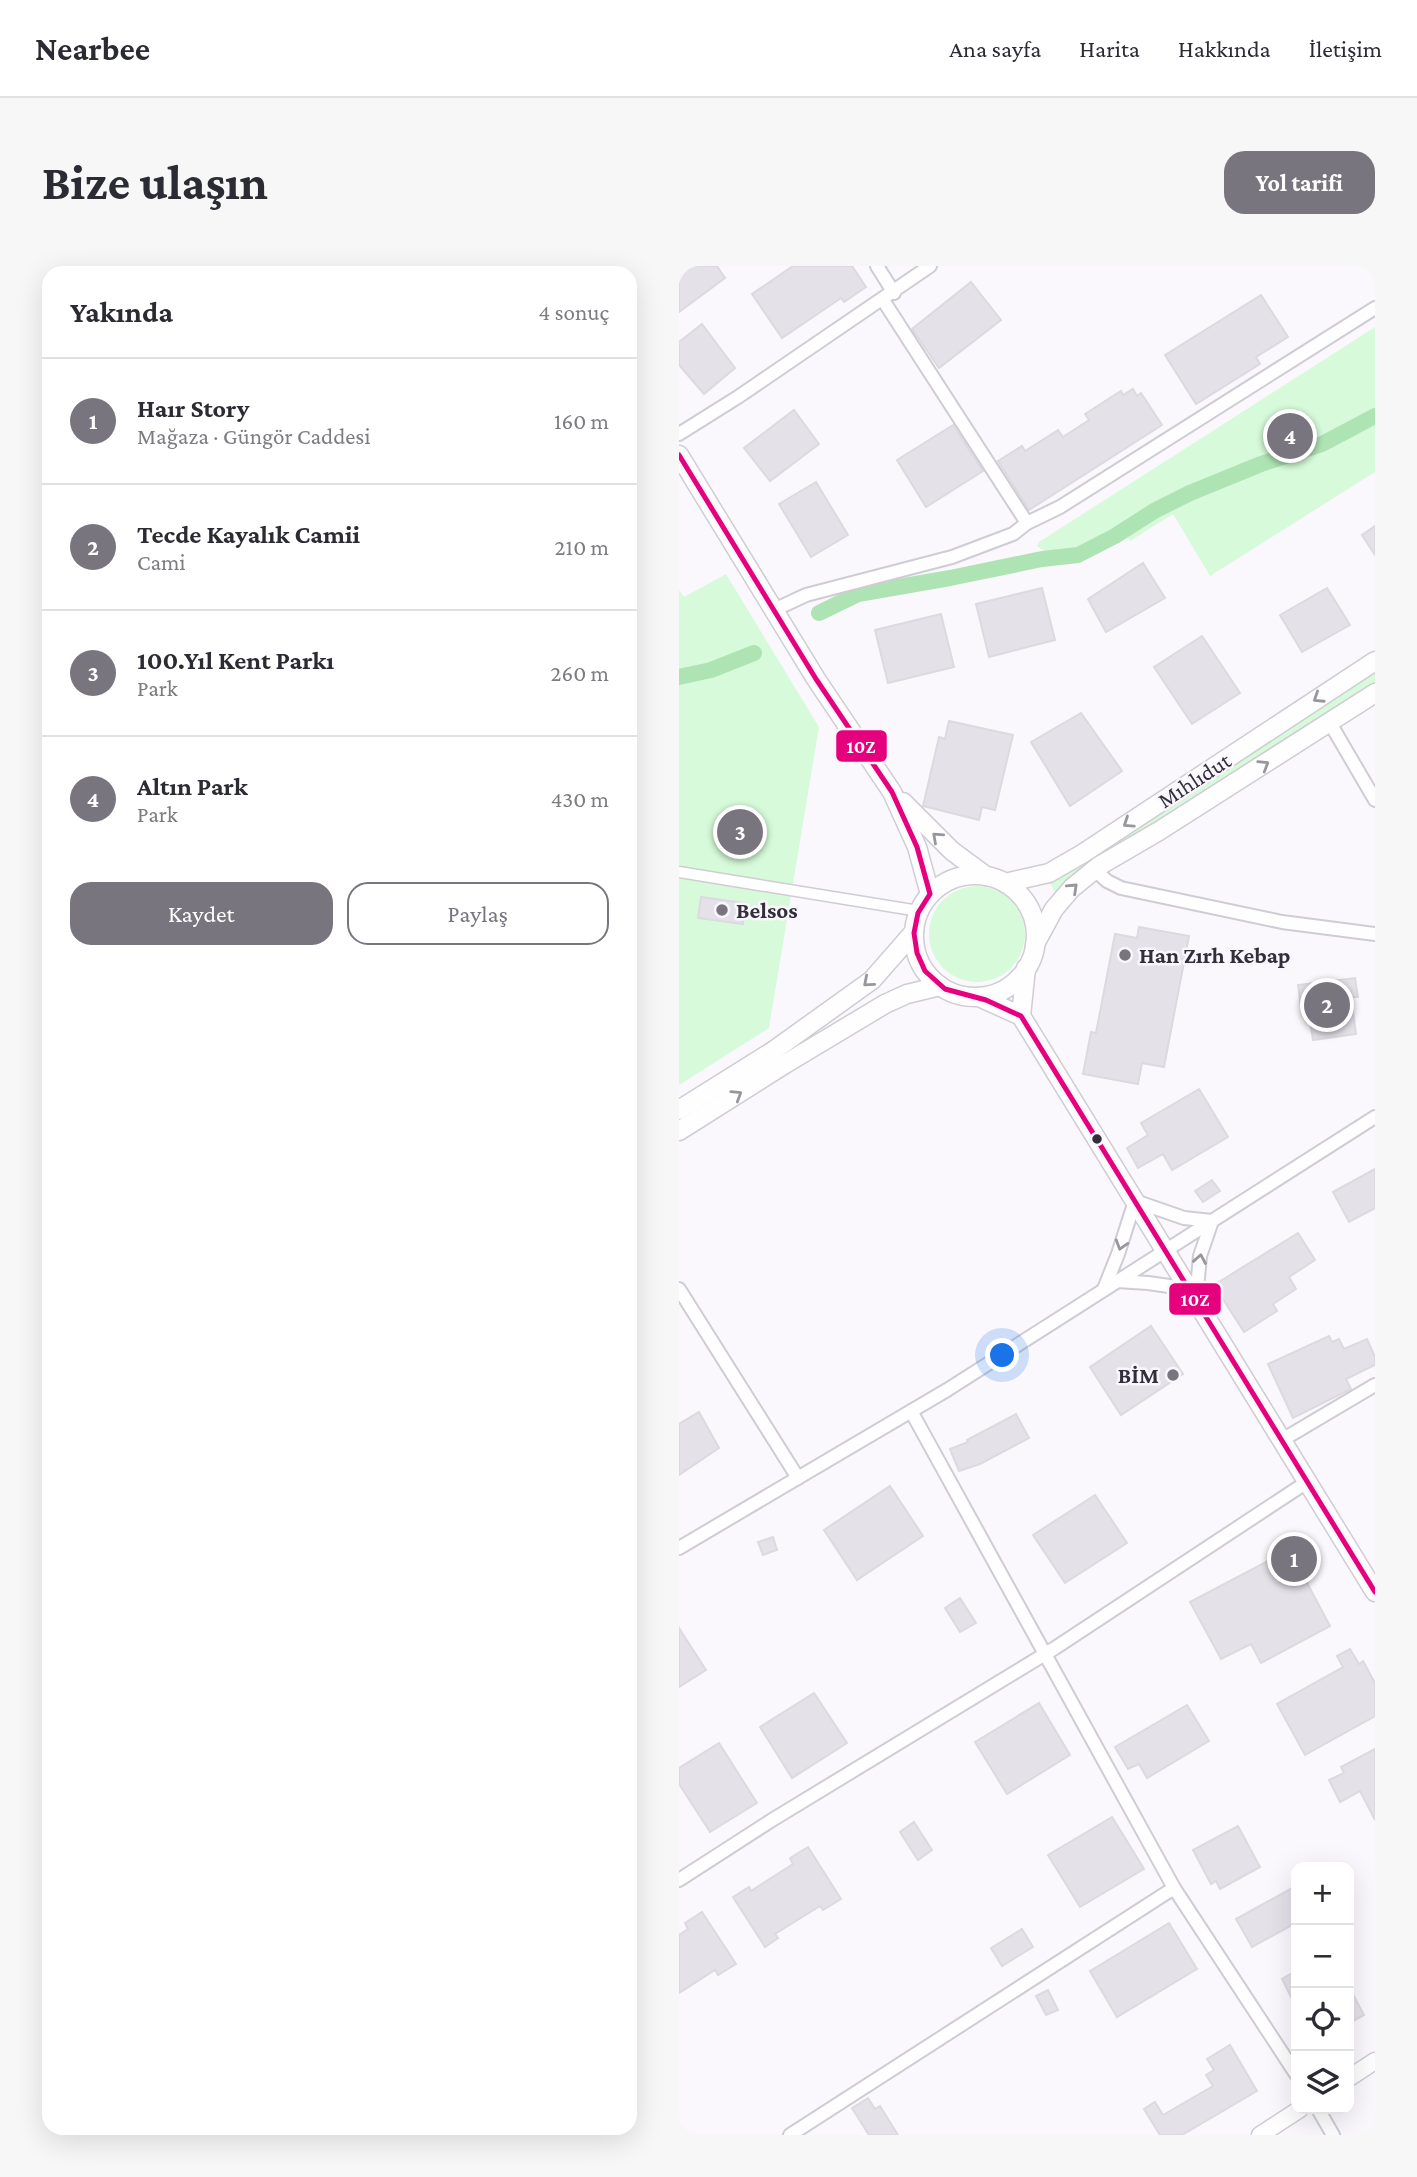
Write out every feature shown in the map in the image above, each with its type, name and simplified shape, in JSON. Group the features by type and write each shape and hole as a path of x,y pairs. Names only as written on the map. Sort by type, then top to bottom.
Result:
{"main road":[{"path":"679,455 816,679 892,792 917,847 930,894"},
{"name":"Mıhlıdut","path":"1005,883 1049,873 1375,661"},
{"name":"Mıhlıdut","path":"1035,944 1054,909 1072,888 1095,870 1375,693"},
{"path":"892,792 924,825 986,876"},
{"path":"979,997 999,992 1017,980 1029,964 1035,944 1035,923 1021,896 1005,883 976,875 956,878 930,894 919,911 914,932 916,952 925,971 940,986 958,995 979,997 1021,1016 1375,1592"},
{"path":"679,1110 773,1051 872,980 914,932"},
{"path":"1021,1016 1025,968"},
{"path":"679,1131 885,1004 940,986"}],"street":[{"path":"877,266 889,296 1027,523"},
{"path":"679,434 889,296 930,266"},
{"path":"774,610 806,595 952,557 1013,534 1375,308"},
{"path":"1330,723 1375,800"},
{"path":"1095,870 1107,881 1121,888 1282,922 1375,934"},
{"path":"679,872 919,911"},
{"path":"679,1548 911,1411 1375,1117"},
{"path":"1104,1289 1135,1201 1184,1218 1212,1222"},
{"path":"1116,1281 1148,1283 1193,1294 1200,1256 1212,1222"},
{"path":"679,1289 798,1478"},
{"path":"1282,1440 1375,1385"},
{"path":"911,1411 1174,1888 1291,2066"},
{"path":"679,1880 772,1820 1046,1653 1307,1482"},
{"path":"790,2135 1174,1888"},
{"path":"1354,2075 1375,2061"},
{"path":"1260,2135 1292,2114"},
{"path":"1321,2114 1333,2135"}],"green space":[{"path":"1375,327 1375,472 1210,576 1173,514 1130,541 1120,529 1090,544 1067,551 1046,551 1037,546 1039,542"},
{"path":"726,574 819,727 769,1028 679,1085 679,590 684,597"},
{"path":"1375,671 1375,686 1058,897 1048,880"},
{"path":"977,886 995,889 1011,900 1022,916 1025,934 1022,952 1011,968 995,979 977,982 959,979 943,968 932,952 929,934 932,916 943,900 959,889"}],"building":[{"path":"679,266 717,266 725,278 679,312"},
{"path":"793,266 852,266 866,287 844,302 841,298 782,338 752,294"},
{"path":"971,282 1001,320 939,368 912,329"},
{"path":"1261,295 1288,337 1256,357 1260,364 1196,404 1165,355"},
{"path":"702,324 735,368 704,394 679,365 679,342"},
{"path":"1133,389 1137,396 1141,393 1162,425 1029,510 998,461 1022,446 1025,451 1058,430 1063,437 1089,420 1085,414 1121,391 1123,395"},
{"path":"794,410 819,444 770,481 744,448"},
{"path":"953,425 983,471 926,507 897,460"},
{"path":"816,482 848,535 811,557 779,504"},
{"path":"1375,526 1375,555 1362,535"},
{"path":"1143,563 1165,598 1106,632 1088,599"},
{"path":"1042,588 1055,640 989,657 976,604"},
{"path":"1327,588 1350,625 1302,652 1280,615"},
{"path":"941,614 954,667 888,683 875,630"},
{"path":"1202,636 1240,693 1192,724 1154,667"},
{"path":"1081,713 1122,771 1070,806 1031,742"},
{"path":"949,721 1013,735 995,810 982,807 979,820 923,806 939,737 945,739"},
{"name":"Belsos","path":"701,897 745,903 743,924 698,918"},
{"path":"1139,927 1189,936 1164,1067 1142,1063 1138,1084 1083,1074 1091,1032 1096,1033 1115,934 1137,938"},
{"path":"1355,978 1358,997 1351,997 1356,1034 1313,1040 1309,1013 1302,1014 1298,985"},
{"path":"1199,1089 1228,1137 1172,1170 1163,1154 1138,1168 1127,1148 1148,1135 1141,1123"},
{"path":"1375,1169 1375,1208 1349,1222 1333,1192"},
{"path":"1212,1180 1220,1191 1203,1202 1195,1191"},
{"path":"1298,1233 1315,1260 1289,1277 1296,1289 1273,1304 1277,1311 1244,1332 1214,1285"},
{"path":"1151,1326 1183,1374 1121,1415 1090,1367"},
{"path":"1329,1336 1332,1342 1339,1339 1344,1349 1367,1339 1375,1357 1375,1365 1346,1379 1351,1389 1293,1418 1268,1364"},
{"path":"699,1412 719,1448 679,1475 679,1424"},
{"path":"1016,1414 1029,1438 980,1464 959,1471 950,1449 968,1442 967,1440"},
{"path":"890,1486 923,1536 857,1580 824,1530"},
{"path":"1095,1495 1127,1543 1065,1583 1033,1535"},
{"path":"773,1537 777,1550 763,1555 758,1542"},
{"path":"1289,1550 1294,1559 1300,1556 1310,1576 1305,1579 1330,1626 1261,1663 1251,1644 1221,1659 1190,1602"},
{"path":"960,1598 976,1623 960,1632 945,1608"},
{"path":"679,1628 706,1670 679,1687"},
{"path":"1350,1649 1359,1664 1363,1661 1375,1683 1375,1716 1305,1755 1277,1704 1343,1667 1337,1656"},
{"path":"814,1693 847,1743 792,1778 760,1727"},
{"path":"1039,1703 1070,1755 1007,1794 975,1742"},
{"path":"1187,1705 1209,1741 1147,1778 1139,1764 1128,1769 1115,1747"},
{"path":"719,1743 757,1803 710,1832 679,1784 679,1768"},
{"path":"1375,1749 1375,1820 1360,1791 1340,1802 1329,1780 1344,1773 1341,1767"},
{"path":"1112,1817 1144,1869 1080,1907 1048,1855"},
{"path":"914,1822 932,1850 918,1860 900,1832"},
{"path":"1238,1826 1260,1867 1220,1889 1216,1881 1211,1884 1193,1850"},
{"path":"808,1847 841,1899 823,1910 820,1906 775,1934 778,1938 765,1947 733,1897 749,1887 751,1891 793,1864 790,1858"},
{"path":"1291,1889 1291,1926 1252,1947 1236,1919"},
{"path":"702,1912 736,1964 718,1975 715,1970 679,1993 679,1935 688,1929 685,1923"},
{"path":"1169,1923 1197,1969 1117,2017 1090,1971"},
{"path":"1022,1929 1033,1947 1002,1966 991,1948"},
{"path":"1291,1974 1291,1997 1282,1979"},
{"path":"1048,1990 1058,2010 1046,2015 1036,1996"},
{"path":"1354,1996 1364,2015 1354,2020"},
{"path":"1230,2045 1257,2091 1182,2135 1160,2135 1144,2109 1155,2102 1163,2115 1213,2086 1206,2075 1214,2070 1207,2059"},
{"path":"868,2098 875,2109 880,2106 898,2135 869,2135 852,2108"}],"waterway":[{"path":"819,613 858,594 1042,559 1078,555 1190,493 1261,464 1322,444 1375,416"},
{"path":"679,677 711,670 754,653"}],"transit line":[{"name":"10Z","path":"679,455 816,679 892,792 917,847 930,894 918,913 914,933 917,953 925,971 945,989 986,1000 1021,1016 1375,1592"}],"place":[{"name":"Altın Park","path":"1290,436"},
{"name":"100.Yıl Kent Parkı","path":"740,832"},
{"name":"Belsos","path":"722,910"},
{"name":"Han Zırh Kebap","path":"1125,955"},
{"name":"Tecde Kayalık Camii","path":"1327,1005"},
{"name":"BİM","path":"1173,1375"},
{"name":"Haır Story","path":"1294,1559"}]}
